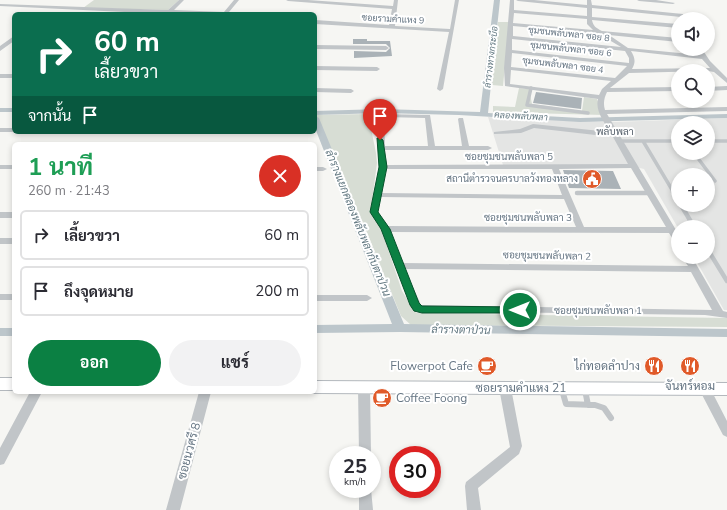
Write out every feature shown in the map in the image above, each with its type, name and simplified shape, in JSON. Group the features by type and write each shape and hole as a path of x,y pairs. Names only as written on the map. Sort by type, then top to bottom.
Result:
{"street":[{"path":"170,12 182,0"},
{"path":"226,12 236,0"},
{"path":"288,0 395,8"},
{"path":"392,26 396,0"},
{"path":"440,89 452,30 454,27 454,13 457,0"},
{"path":"512,0 506,85 603,93 671,89"},
{"path":"518,0 589,3 671,15"},
{"path":"639,0 672,2 679,12"},
{"path":"589,3 590,24 598,32 626,49 632,58 632,65 628,71 603,93 600,105 606,118 671,228"},
{"path":"74,12 84,4"},
{"path":"0,6 114,9 155,12"},
{"path":"49,12 55,7"},
{"path":"111,12 114,9"},
{"path":"511,11 671,25"},
{"name":"ซอยรามคำแหง 9","path":"317,22 452,30"},
{"path":"511,24 671,39"},
{"name":"ชุมชนพลับพลา ซอย 8","path":"510,37 703,57"},
{"path":"0,49 12,40"},
{"path":"317,47 386,48"},
{"name":"ชุมชนพลับพลา ซอย 6","path":"509,51 632,65"},
{"path":"703,57 709,64"},
{"path":"317,68 378,69"},
{"name":"ชุมชนพลับพลา ซอย 4","path":"508,68 616,80"},
{"path":"628,71 671,70"},
{"path":"715,71 727,81"},
{"path":"0,76 12,76"},
{"path":"715,88 727,88"},
{"path":"317,90 351,91"},
{"path":"606,118 727,109"},
{"path":"400,266 385,229 374,212 383,167 380,117 382,115 428,116 432,148"},
{"path":"461,119 466,148"},
{"path":"496,133 521,131 533,126 618,138"},
{"path":"0,130 12,130"},
{"path":"381,148 488,148"},
{"name":"ซอยชุมชนพลับพลา 5","path":"383,167 635,166"},
{"path":"0,167 12,167"},
{"path":"555,167 581,230"},
{"path":"378,195 567,197"},
{"path":"0,215 12,215"},
{"name":"ซอยชุมชนพลับพลา 3","path":"385,229 671,230"},
{"path":"0,241 12,241"},
{"path":"691,264 724,315"},
{"name":"ซอยชุมชนพลับพลา 2","path":"400,266 694,269"},
{"name":"ซอยชุมชนพลับพลา 1","path":"400,266 414,305 418,308 427,310 705,312 724,315"},
{"path":"0,297 12,297"},
{"path":"317,298 367,298"},
{"path":"0,384 12,384"},
{"name":"ซอยรามคำแหง 21","path":"317,387 727,389"},
{"path":"364,388 365,446"},
{"path":"474,510 471,486 515,450 516,446 505,388"},
{"path":"705,388 727,432"},
{"path":"0,460 35,394"},
{"name":"ซอยนวศรี 8","path":"173,510 204,394"},
{"path":"365,498 366,510"}],"lane":[{"path":"531,88 526,105 588,113"},
{"path":"618,138 643,141 671,141"},
{"path":"643,141 671,188"},
{"path":"715,141 725,142"},
{"path":"577,193 650,193"},
{"path":"715,261 727,281"},
{"path":"562,388 566,404 595,405 604,408 611,418"},
{"path":"585,388 588,405"}],"shaded area":[{"path":"94,0 179,0 168,10 83,8"},
{"path":"498,22 509,22 503,86 492,85 491,65"},
{"path":"519,88 529,89 532,104 582,111 584,97 597,99 603,115 493,112 493,106 515,107"},
{"path":"368,114 377,163 372,201 402,291 416,313 727,318 727,327 411,325 401,316 317,115"},
{"path":"488,117 614,122 671,120 671,160 715,160 715,118 727,118 727,310 724,310 698,264 715,264 715,220 673,220 644,169 627,165 503,165"}],"building":[{"path":"353,39 367,39 367,41 390,41 392,56 354,58 354,51 386,52 390,48 386,44 353,44"},
{"path":"536,92 582,98 581,109 533,103"},
{"name":"สถานีตำรวจนครบาลวังทองหลาง","path":"563,170 613,171 621,189 569,188"}],"waterway":[{"name":"ลำรางทางกระบือ","path":"484,115 497,0"},
{"name":"คลองพลับพลา","path":"0,110 12,110"},
{"name":"คลองพลับพลา","path":"317,113 382,111 459,113 580,120 727,116"},
{"name":"ลำรางแยกคลองพลับพลากับตาป่วน","path":"317,123 400,328"},
{"name":"ลำรางตาป่วน","path":"317,329 400,328"},
{"name":"ลำรางตาป่วน","path":"400,328 727,333"},
{"name":"ลำรางตาป่วน","path":"0,332 12,332"}],"place":[{"name":"สถานีตำรวจนครบาลวังทองหลาง","path":"592,179"},
{"name":"Flowerpot Cafe","path":"487,366"},
{"name":"ไก่ทอดลำปาง","path":"654,366"},
{"name":"จันทร์หอม","path":"690,366"},
{"name":"Coffee Foong","path":"382,398"}],"district":[{"name":"พลับพลา","path":"615,132"}],"route":[{"path":"380,140 383,167 374,212 385,229 414,305 422,309 520,310"}]}
